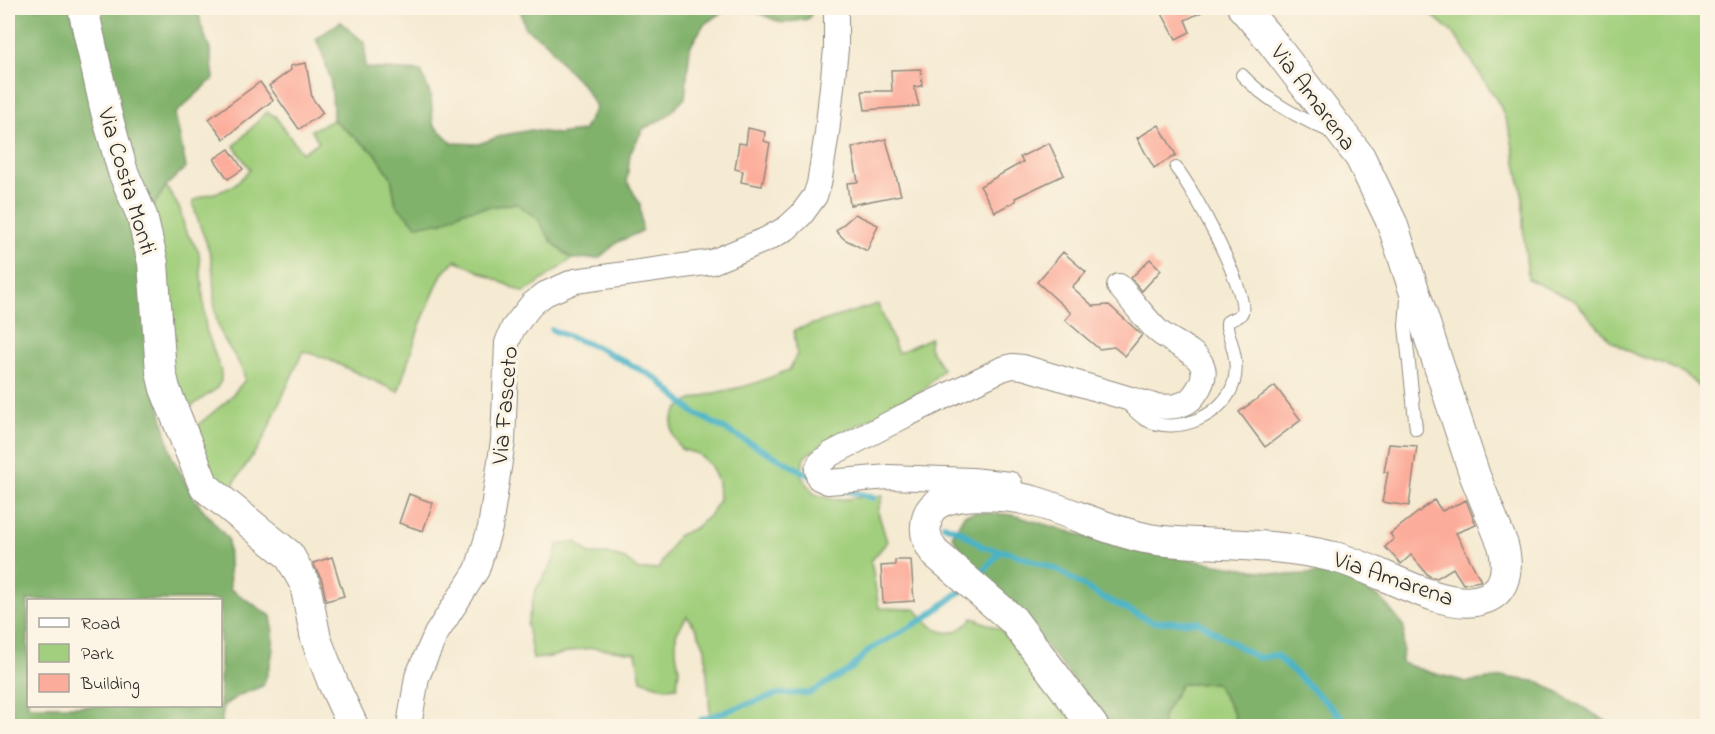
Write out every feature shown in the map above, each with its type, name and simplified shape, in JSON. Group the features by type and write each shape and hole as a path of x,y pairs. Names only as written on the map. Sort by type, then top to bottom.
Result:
{"street":[{"name":"Via Costa Monti","path":"83,8 106,112 123,172 142,216 153,262 161,372 165,389 204,486 289,555 305,584 316,639 353,726"},
{"name":"Via Fasceto","path":"409,726 417,677 436,634 477,570 490,528 503,441 507,343 513,328 532,304 545,294 575,281 712,261 767,239 787,228 801,215 815,196 819,184 836,49 836,8"},
{"name":"Via Amarena","path":"1094,726 1013,620 935,553 927,539 925,528 928,514 935,504 957,496 975,495 1031,501 1146,539 1280,548 1337,557 1434,595 1459,601 1480,600 1495,594 1505,577 1506,555 1475,476 1392,223 1360,157 1268,37 1242,8"},
{"path":"1073,515 1071,505 1047,493 1008,484 972,480 889,477 828,482 819,478 817,470 823,460 847,446 943,397 1012,366 1030,369 1164,408 1189,402 1202,382 1201,362 1196,356 1158,331 1119,286"}],"lane":[{"path":"1242,75 1256,90 1313,124 1346,138"},
{"path":"1124,398 1133,410 1147,421 1167,425 1184,424 1205,416 1221,404 1233,384 1236,365 1227,322 1240,316 1243,310 1240,297 1219,242 1186,178 1176,168"},
{"path":"1410,282 1405,326 1416,429"}],"green space":[{"path":"8,8 70,8 136,221 155,389 172,457 196,501 228,539 230,589 271,616 273,644 263,686 240,695 224,705 221,726 8,726"},
{"path":"90,8 198,8 210,50 214,78 175,114 186,167 166,186 152,208 134,173"},
{"path":"520,8 815,8 808,19 782,23 756,12 728,9 704,24 690,47 685,98 666,117 643,129 630,154 627,181 640,204 642,231 618,242 599,258 572,259 552,242 538,219 516,203 463,211 441,223 416,225 396,205 391,177 376,154 333,120 330,78 316,39 340,22 365,43 365,68 421,71 431,97 433,124 452,143 478,144 504,135 531,130 557,134 583,131 596,107 582,84 563,65 547,43 525,28"},
{"path":"1424,8 1707,8 1707,395 1685,374 1662,363 1636,355 1611,341 1575,301 1528,279 1523,198 1510,132 1500,105 1455,35"},
{"path":"267,112 275,116 302,153 319,142 311,130 333,120 376,154 391,177 396,205 441,223 463,211 516,203 538,219 552,242 572,259 524,293 455,260 442,274 420,325 398,392 325,358 303,351 262,442 227,496 207,479 193,429 228,400 245,380 241,367 217,322 211,258 193,201 231,187 250,169 234,146"},
{"path":"166,186 180,209 185,230 199,252 206,329 221,372 221,381 216,389 183,412 170,384 152,208"},
{"path":"878,304 898,353 930,338 929,347 943,369 921,392 826,442 804,457 801,476 814,494 836,500 883,495 878,512 887,542 871,561 879,608 915,609 923,619 945,632 960,629 973,618 1000,629 1077,726 711,726 705,648 697,630 687,616 676,634 679,669 677,687 665,688 641,680 636,653 591,648 533,659 527,625 535,591 553,562 558,545 576,542 590,554 608,554 625,559 639,570 658,569 677,536 695,528 709,516 719,500 718,482 711,466 698,454 681,449 673,436 672,420 676,411 684,404 705,395 750,385 789,370 797,354 794,330"},
{"path":"976,512 1013,515 1135,551 1285,575 1334,573 1382,599 1404,627 1402,663 1467,682 1504,677 1540,682 1614,726 1237,726 1234,713 1216,683 1181,684 1163,716 1163,726 1109,726 1105,718 1039,638 965,555 952,536 964,515"},
{"path":"1216,683 1234,713 1237,726 1163,726 1163,716 1181,684"}],"building":[{"path":"1159,8 1210,8 1185,20 1190,32 1176,39"},
{"path":"306,63 312,98 323,113 299,129 269,86 291,70 290,66"},
{"path":"921,69 922,86 914,87 919,106 865,110 862,91 892,91 891,70"},
{"path":"260,82 273,100 224,139 209,119"},
{"path":"1159,125 1176,155 1154,168 1137,138"},
{"path":"748,128 765,132 764,141 770,143 762,186 741,182 743,171 735,169 739,143 746,144"},
{"path":"886,139 901,195 850,205 847,183 858,182 852,148"},
{"path":"1049,143 1064,175 1015,198 1016,201 995,212 980,186 1023,162 1020,157"},
{"path":"229,149 243,169 228,179 214,159"},
{"path":"855,214 878,225 867,251 844,239 836,231"},
{"path":"1063,252 1086,272 1072,287 1093,306 1109,305 1142,335 1125,356 1114,347 1099,349 1065,320 1071,313 1037,282"},
{"path":"1150,259 1161,270 1142,291 1131,278"},
{"path":"1275,386 1301,420 1265,447 1239,412"},
{"path":"1389,444 1417,446 1409,506 1382,502 1388,472 1384,472"},
{"path":"409,494 433,503 423,531 399,523"},
{"path":"1434,500 1442,511 1466,500 1476,525 1456,533 1481,581 1463,584 1453,568 1437,578 1429,576 1411,555 1401,564 1385,547 1394,539 1390,534"},
{"path":"332,557 344,596 326,601 322,580 313,563"},
{"path":"895,560 911,560 914,601 883,603 881,566 895,565"}],"waterway":[{"path":"552,330 599,348 656,378 693,412 811,476"},
{"path":"846,490 874,498"},
{"path":"944,525 962,532 983,547 1011,553 1058,570 1098,595 1153,622 1198,622 1258,658 1276,655 1350,725 1357,726"},
{"path":"978,578 1000,551"},
{"path":"701,720 777,694 810,693 851,669 869,650 924,619 965,588"}]}
